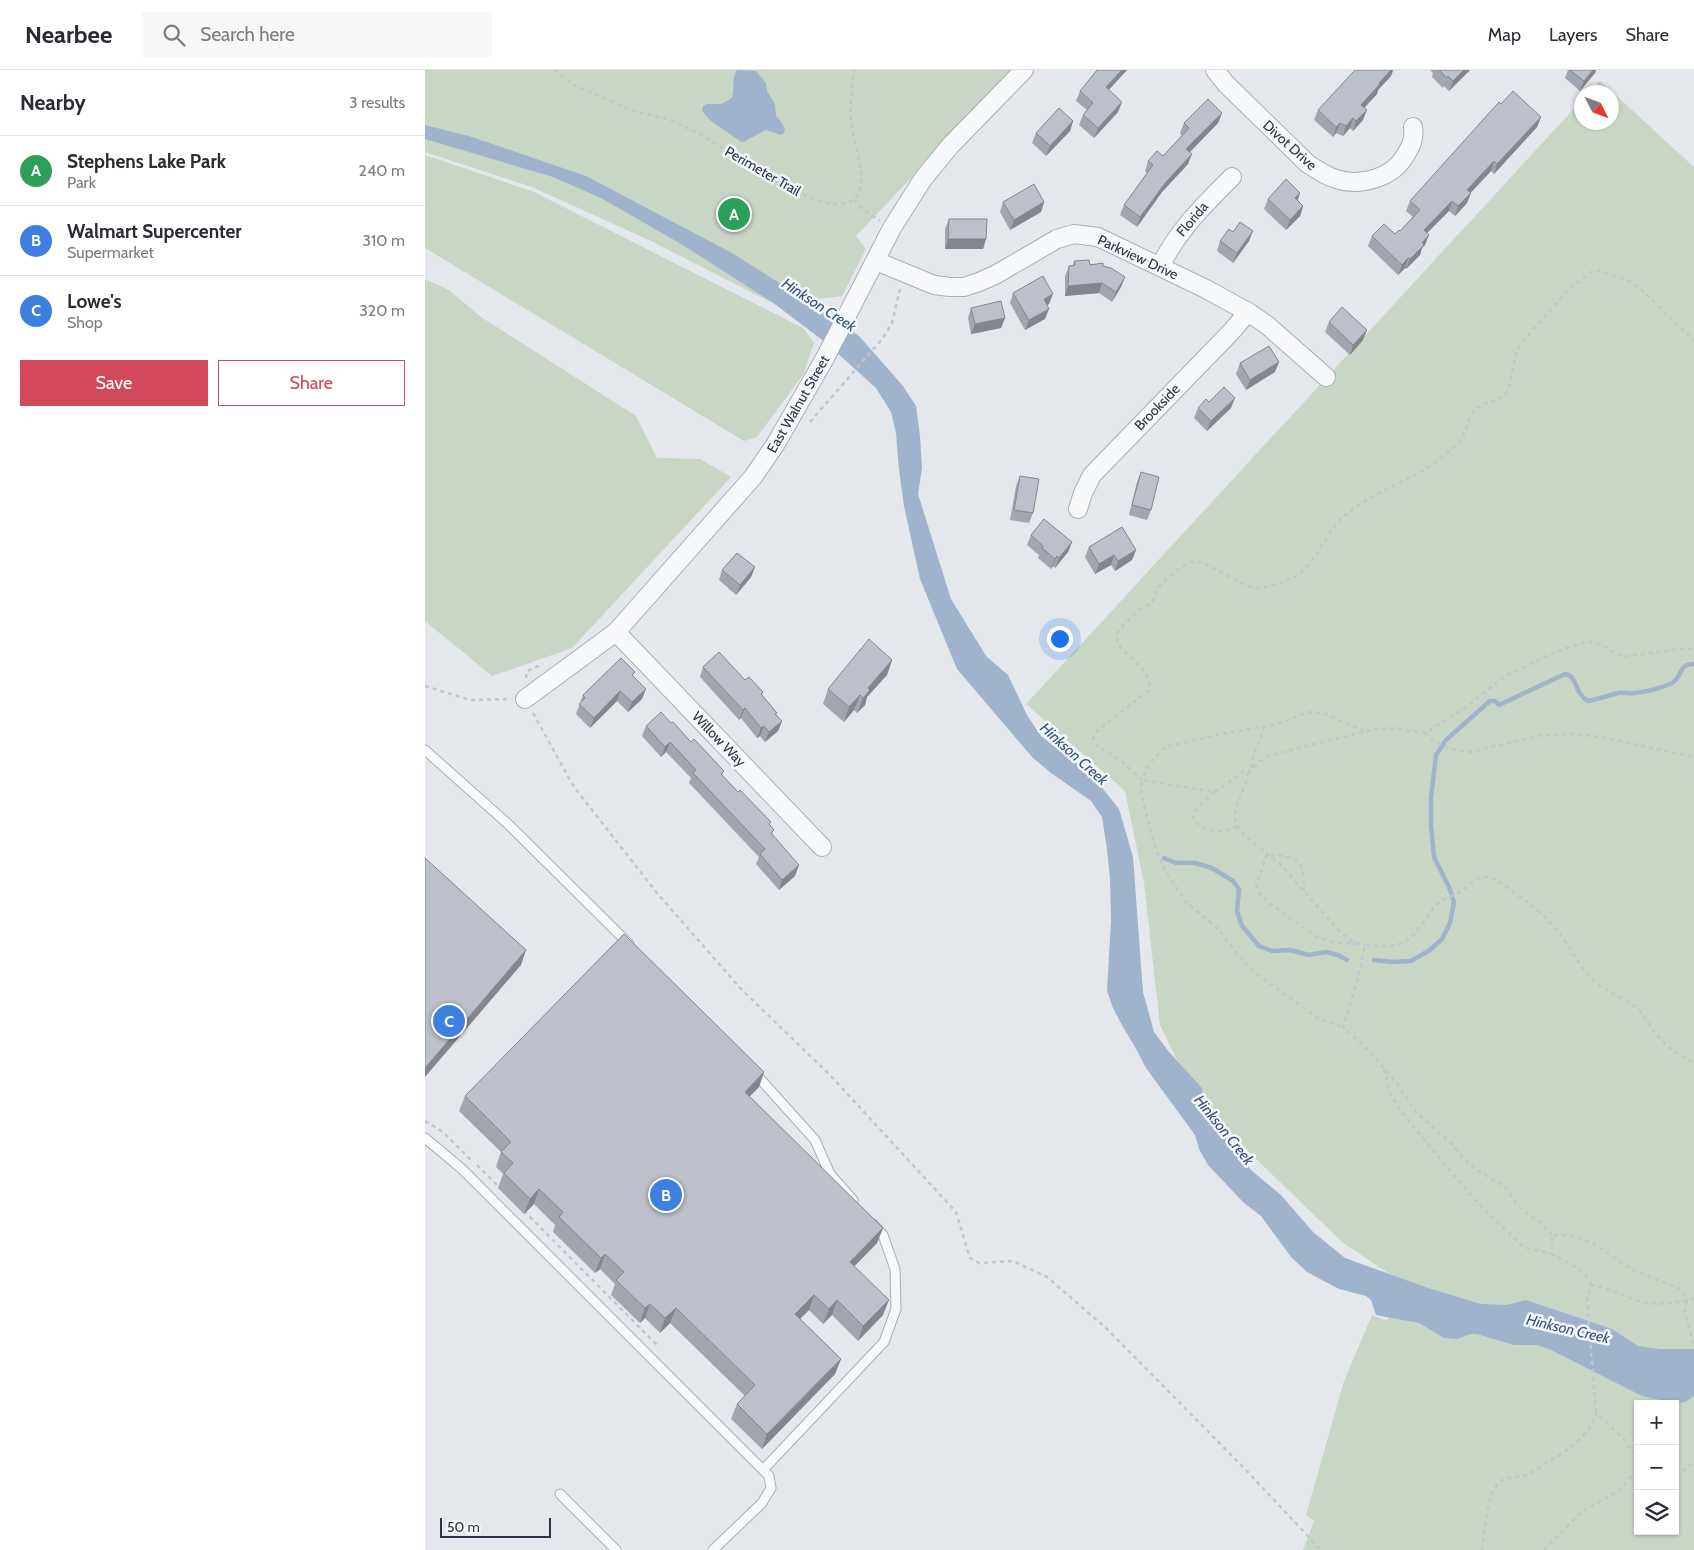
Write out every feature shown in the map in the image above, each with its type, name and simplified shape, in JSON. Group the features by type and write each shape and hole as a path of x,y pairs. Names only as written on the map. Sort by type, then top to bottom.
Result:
{"street":[{"name":"East Walnut Street","path":"525,699 616,632 753,477 775,445 825,358 892,228 923,178 950,146 1023,70"},
{"name":"Divot Drive","path":"1215,70 1225,84 1308,164 1321,173 1337,180 1371,180 1388,173 1403,159 1413,143 1415,134 1413,127"},
{"name":"Florida","path":"1160,267 1170,247 1183,229 1199,209 1231,177"},
{"name":"Parkview Drive","path":"876,261 935,285 964,286 979,282 1057,239 1075,234 1098,237 1248,312 1267,325 1326,377"},
{"name":"Brookside","path":"1078,509 1092,475 1231,332 1248,312"},
{"name":"Willow Way","path":"616,632 822,847"}],"lane":[{"path":"425,750 509,826 634,950"},
{"path":"748,1066 815,1140 830,1174 883,1235 895,1269 896,1309 884,1342 763,1470"},
{"path":"425,1138 462,1169 769,1476 771,1482 767,1496 762,1503 713,1550"},
{"path":"560,1494 616,1550"}],"path":[{"name":"Perimeter Trail","path":"554,70 582,89 634,111 668,119 700,134 782,185 810,198 839,204 854,200"},
{"path":"854,70 851,122 862,179 860,192 854,200 871,216 892,228"},
{"path":"1215,792 1142,780 1120,760 1098,747 1093,741 1093,737 1106,724 1145,694 1150,687 1147,675 1118,643 1116,636 1119,629 1142,607 1148,606 1154,600 1156,591 1161,586 1187,563 1193,561 1199,562 1233,580 1252,587 1265,587 1294,578 1301,573 1342,517 1355,507 1435,462 1460,440 1475,409 1495,402 1505,395 1509,388 1517,350 1523,340 1568,290 1591,272 1606,273 1629,282 1642,290 1694,341"},
{"path":"810,422 883,338 892,323 904,273"},
{"path":"1425,733 1465,708 1505,676 1558,651 1579,644 1587,642 1600,644 1622,657 1679,649 1694,649"},
{"path":"551,661 527,671 525,699 574,787 657,893 741,988 830,1074 956,1212 969,1258 979,1262 1013,1261 1047,1277 1106,1328 1244,1468 1321,1550"},
{"path":"425,686 470,700 525,699"},
{"path":"1364,731 1316,711 1308,712 1280,723 1222,733 1165,747 1149,764 1142,780 1141,794 1154,843 1164,869 1186,902 1217,928 1246,964 1258,975 1319,1019 1343,1027 1364,1046 1397,1083 1415,1111 1452,1144 1463,1158 1477,1170 1504,1186 1521,1209 1540,1222 1552,1235 1552,1254"},
{"path":"1252,768 1253,753 1263,727"},
{"path":"1365,945 1354,943 1345,936 1282,866 1244,835 1237,826 1235,813 1248,773 1260,761 1269,756 1364,731 1393,728 1425,733 1431,740 1450,748 1470,752 1543,735 1573,734 1601,737 1694,756"},
{"path":"1237,826 1228,830 1210,830 1197,825 1193,818 1195,810 1215,792 1244,771 1248,773"},
{"path":"1267,854 1257,885 1261,896 1325,941 1365,945 1399,945 1407,942 1437,904 1446,897 1459,892 1482,877 1497,880 1548,920 1592,979 1641,1012 1666,1045 1675,1053 1694,1063"},
{"path":"1270,856 1277,854 1295,859 1302,866 1304,892"},
{"path":"1343,1027 1358,978 1365,945"},
{"path":"1383,1068 1391,1096 1408,1120 1475,1199 1520,1244 1552,1254 1583,1274 1591,1285 1638,1301 1669,1304 1694,1298"},
{"path":"1552,1235 1568,1235 1593,1243 1631,1269 1685,1293 1687,1300 1685,1312 1694,1346"},
{"path":"1482,1550 1488,1504 1492,1492 1499,1482 1511,1477 1525,1476 1565,1452 1582,1436 1593,1422 1596,1413 1587,1300 1591,1285"},
{"path":"1596,1413 1623,1438 1634,1454"},
{"path":"1679,1472 1685,1470 1694,1462"},
{"path":"1544,1550 1576,1517 1586,1509 1617,1492 1634,1473"}],"green space":[{"path":"425,70 1013,70 856,236 866,249 842,296 818,299 805,290 786,310 651,241 532,187 425,152"},
{"path":"1600,81 1604,85 1596,85"},
{"path":"1619,98 1694,167 1694,1550 1303,1550 1314,1521 1306,1515 1344,1381 1372,1315 1387,1321 1403,1283 1342,1242 1253,1156 1191,1089 1160,1025 1144,883 1125,791 1026,704 1574,109 1574,130 1619,130"},
{"path":"425,155 534,192 803,328 814,343 803,375 757,437 744,441 425,248"},
{"path":"425,279 449,290 481,317 636,416 657,458 700,459 731,477 572,648 492,676 425,621"}],"water":[{"path":"737,70 756,71 766,83 767,91 775,104 776,116 785,129 784,133 781,135 766,130 743,142 711,121 702,111 703,106 707,104 721,104 732,98 734,77"},
{"name":"Hinkson Creek","path":"425,125 469,136 586,176 732,253 859,336 903,386 916,406 922,468 918,494 951,599 986,656 1008,675 1027,715 1041,736 1091,774 1119,809 1133,857 1143,992 1154,1032 1169,1052 1201,1087 1217,1127 1252,1171 1281,1195 1313,1232 1345,1258 1428,1288 1481,1304 1506,1305 1526,1300 1612,1329 1638,1346 1660,1349 1694,1349 1694,1396 1685,1402 1679,1403 1679,1400 1661,1400 1642,1396 1549,1349 1536,1345 1514,1345 1477,1334 1470,1334 1457,1339 1444,1338 1419,1323 1376,1315 1371,1300 1366,1296 1339,1289 1307,1272 1291,1257 1261,1216 1244,1203 1208,1165 1199,1149 1195,1135 1146,1068 1113,1008 1107,991 1111,920 1110,879 1102,817 1091,801 1032,757 957,669 920,579 904,506 896,433 891,412 876,388 825,342 772,302 681,244 601,198 553,177 425,139"}],"building":[{"path":"1097,70 1122,70 1106,87 1122,102 1098,128 1083,115 1093,103 1080,91"},
{"path":"1355,70 1391,70 1361,105 1367,110 1356,121 1353,118 1346,126 1340,123 1336,127 1318,110"},
{"path":"1439,70 1464,70 1453,81"},
{"path":"1570,70 1593,70 1584,81"},
{"path":"1513,91 1541,117 1497,164 1494,161 1467,190 1471,193 1458,206 1452,201 1424,230 1429,235 1422,243 1424,245 1402,265 1372,236 1384,224 1395,234 1400,231 1420,210 1410,201 1499,102 1501,104"},
{"path":"1208,99 1222,113 1186,149 1192,154 1166,182 1140,217 1124,205 1153,165 1148,161 1157,151 1163,156 1189,128 1184,123"},
{"path":"1059,108 1073,121 1050,146 1036,133"},
{"path":"1286,179 1300,193 1295,198 1303,206 1290,220 1268,199"},
{"path":"1034,184 1044,202 1014,220 1003,202"},
{"path":"949,219 987,219 986,239 948,239"},
{"path":"1240,222 1253,231 1237,253 1220,241 1229,229 1233,232"},
{"path":"1089,260 1090,265 1103,263 1103,266 1111,268 1125,277 1116,292 1102,283 1068,286 1069,266 1075,265 1074,261"},
{"path":"1043,276 1053,294 1044,299 1049,309 1029,320 1013,293"},
{"path":"1001,301 1005,318 975,324 971,308"},
{"path":"1342,307 1367,330 1353,345 1329,322"},
{"path":"1269,346 1279,362 1250,380 1240,363"},
{"path":"1224,387 1235,398 1211,421 1198,408 1206,399 1209,402"},
{"path":"1141,472 1159,477 1151,510 1132,505"},
{"path":"1020,476 1039,479 1033,513 1014,510"},
{"path":"1044,519 1072,542 1059,558 1057,556 1055,559 1031,535"},
{"path":"1122,527 1136,550 1118,561 1114,555 1099,564 1089,547"},
{"path":"737,553 755,567 740,585 722,570"},
{"path":"869,639 892,660 868,688 870,690 863,698 860,695 849,707 828,689"},
{"path":"719,652 745,680 749,677 763,692 761,694 782,721 769,732 764,726 761,728 745,708 743,710 703,667"},
{"path":"621,658 635,672 632,675 646,689 632,702 620,691 594,718 579,704 585,698 583,695"},
{"path":"661,712 691,742 694,739 724,771 721,774 738,792 740,790 771,822 769,824 774,830 771,833 799,865 782,880 760,854 765,849 693,773 696,770 670,742 665,747 646,726"},
{"path":"425,858 526,950 425,1068"},
{"path":"624,934 764,1072 745,1092 883,1228 850,1262 889,1300 863,1326 837,1300 829,1309 814,1295 795,1314 841,1359 767,1434 737,1404 755,1385 676,1308 665,1318 650,1304 645,1308 616,1280 624,1272 605,1254 601,1258 559,1217 563,1212 539,1189 530,1199 504,1173 513,1163 501,1152 511,1142 465,1096"}],"waterway":[{"path":"1374,960 1411,961 1430,950 1442,939 1450,923 1454,902 1449,887 1434,857 1431,825 1431,798 1436,755 1446,740 1490,701 1495,701 1499,705 1565,674 1573,678 1580,693 1588,701 1618,693 1648,691 1663,687 1675,681 1685,666 1694,664"},
{"path":"1164,858 1176,863 1195,863 1212,868 1233,881 1239,889 1237,911 1242,926 1259,946 1272,951 1290,950 1309,955 1326,952 1347,960"}],"place":[{"name":"Stephens Lake Park","path":"734,214"},
{"name":"Lowe's","path":"449,1021"},
{"name":"Walmart Supercenter","path":"666,1195"}]}
